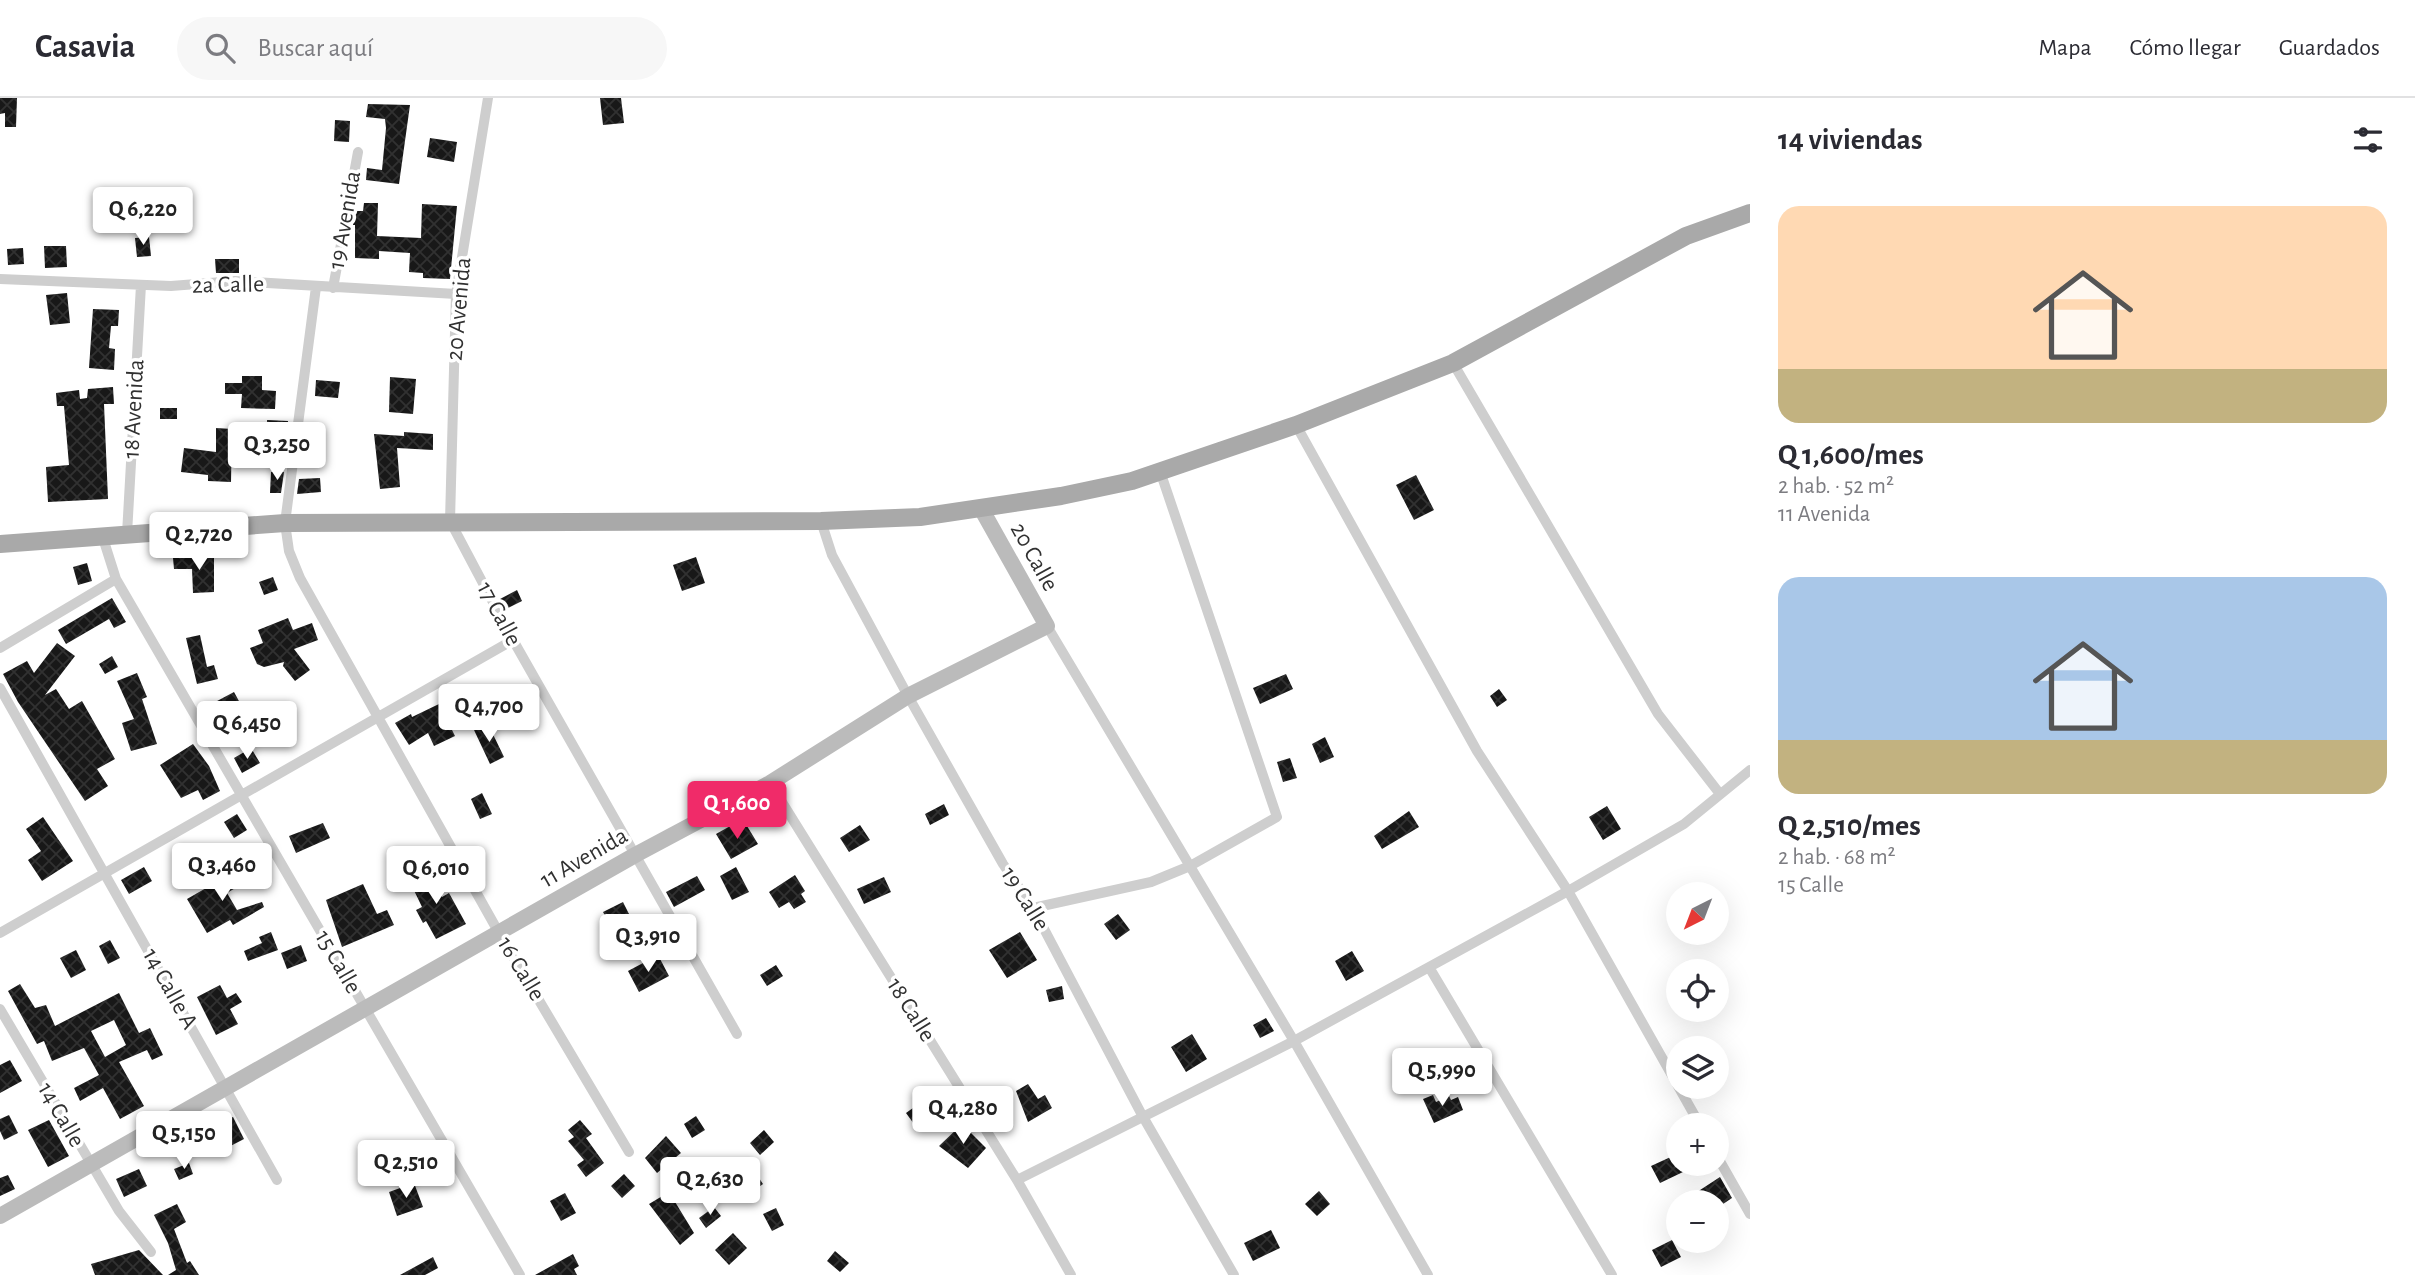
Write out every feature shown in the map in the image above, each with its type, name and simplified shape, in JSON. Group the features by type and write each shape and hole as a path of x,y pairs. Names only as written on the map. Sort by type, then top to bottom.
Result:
{"main road":[{"path":"0,544 285,523 821,521 920,517 982,510 1120,483 1296,425 1453,363 1686,236 1750,213"}],"street":[{"name":"20 Avenida","path":"450,521 456,294 488,98"},
{"name":"19 Avenida","path":"333,288 358,152"},
{"name":"2a Calle","path":"0,279 141,285 235,281 456,294"},
{"name":"18 Avenida","path":"127,534 141,285"},
{"name":"19 Avenida","path":"285,523 316,287"},
{"path":"1453,363 1658,714 1720,794"},
{"path":"1296,425 1477,751 1568,891 1693,1113"},
{"path":"1033,908 1150,882 1190,866 1277,817 1160,471"},
{"name":"20 Calle","path":"982,510 1047,626"},
{"name":"17 Calle","path":"450,521 513,640 737,1034"},
{"name":"19 Calle","path":"821,521 832,555 908,696 1003,864 1033,908 1142,1115 1234,1275"},
{"name":"16 Calle","path":"285,523 289,551 300,578 499,933 629,1152"},
{"name":"15 Calle","path":"102,536 116,579 520,1275"},
{"path":"0,648 116,579"},
{"path":"1047,626 1294,1041 1429,1275"},
{"name":"11 Avenida","path":"0,1216 636,854 770,783 908,696 1047,626"},
{"path":"0,933 379,719 513,640"},
{"name":"14 Calle A","path":"0,688 277,1180"},
{"path":"1017,1180 1294,1041 1568,891 1684,824 1750,769"},
{"name":"18 Calle","path":"770,783 1017,1180 1071,1275"},
{"path":"1429,967 1612,1275"},
{"name":"14 Calle","path":"0,1009 119,1211 151,1252"},
{"path":"1728,1176 1750,1214"}],"building":[{"path":"0,98 17,98 16,127 5,127 5,113 0,114"},
{"path":"600,98 621,98 624,123 603,125"},
{"path":"368,104 410,105 399,184 366,180 367,168 382,170 386,128 385,119 366,117"},
{"path":"335,120 350,121 349,142 334,141"},
{"path":"430,138 457,142 454,162 427,157"},
{"path":"364,203 378,203 377,236 421,238 422,204 457,206 450,279 423,278 423,273 409,272 410,253 379,251 379,259 355,258 355,211 363,211"},
{"path":"149,237 151,256 137,257 135,238"},
{"path":"44,246 66,246 67,267 45,268"},
{"path":"23,248 24,264 8,265 7,249"},
{"path":"215,259 239,259 239,273 216,273"},
{"path":"67,293 70,323 50,325 46,295"},
{"path":"93,309 119,310 118,326 111,326 109,348 115,349 114,370 89,368"},
{"path":"242,376 262,376 262,390 276,391 275,409 241,408 242,394 225,394 225,383 242,383"},
{"path":"390,377 416,379 413,414 389,412"},
{"path":"316,380 340,382 338,398 315,396"},
{"path":"113,387 114,404 104,404 108,499 48,502 46,467 69,465 64,406 57,406 56,393 79,390 80,399 87,398 88,389"},
{"path":"160,408 177,408 177,419 160,419"},
{"path":"267,420 288,421 287,438 267,438"},
{"path":"216,428 232,429 231,482 208,481 208,475 181,472 184,448 216,452"},
{"path":"404,432 433,434 433,450 397,448 400,487 380,489 374,434 404,436"},
{"path":"271,472 284,472 281,493 270,493"},
{"path":"1416,475 1434,510 1414,520 1396,485"},
{"path":"320,478 321,492 297,494 299,479"},
{"path":"214,556 214,592 193,593 192,569 174,569 173,558"},
{"path":"696,557 705,583 682,591 673,565"},
{"path":"87,563 92,581 78,585 73,567"},
{"path":"273,577 278,590 264,595 259,582"},
{"path":"517,590 522,601 506,609 500,599"},
{"path":"112,598 126,622 114,628 109,619 66,644 58,630"},
{"path":"288,618 293,630 312,623 318,640 294,649 310,670 295,681 283,666 284,662 264,667 257,664 250,648 263,643 258,630"},
{"path":"200,635 207,667 214,665 218,679 197,684 186,638"},
{"path":"57,643 75,656 45,695 56,689 69,709 82,701 115,759 97,769 108,786 85,801 18,702 3,674 27,661 34,673"},
{"path":"112,656 118,667 105,674 99,664"},
{"path":"137,673 147,697 142,699 157,744 131,751 122,723 134,719 117,681"},
{"path":"1286,674 1293,689 1260,704 1253,688"},
{"path":"1499,689 1507,700 1497,707 1490,696"},
{"path":"234,692 246,714 226,724 213,726 204,708"},
{"path":"439,704 455,736 434,746 428,733 409,745 395,723"},
{"path":"488,724 504,757 490,764 474,730"},
{"path":"1325,737 1334,757 1320,763 1312,744"},
{"path":"193,744 209,766 220,791 203,800 198,790 181,798 160,765"},
{"path":"251,748 260,763 242,773 234,758"},
{"path":"1290,758 1297,778 1283,782 1277,762"},
{"path":"482,793 492,814 480,819 471,799"},
{"path":"944,804 949,815 930,825 925,814"},
{"path":"1607,806 1621,829 1603,840 1589,817"},
{"path":"1409,811 1419,827 1382,849 1374,836"},
{"path":"237,814 247,830 234,838 224,822"},
{"path":"43,817 73,861 42,881 28,860 41,851 26,829"},
{"path":"323,823 330,838 296,853 289,836"},
{"path":"732,825 736,832 747,826 758,844 731,859 716,834"},
{"path":"860,825 870,840 849,852 840,838"},
{"path":"185,856 191,869 180,874 174,861"},
{"path":"144,867 152,881 129,894 121,880"},
{"path":"253,867 257,875 227,893 237,910 262,902 264,907 233,925 230,920 207,933 187,899 220,880 221,883"},
{"path":"736,867 749,892 732,900 720,876"},
{"path":"429,870 442,897 449,893 466,924 436,939 416,910 422,907 409,880"},
{"path":"795,875 805,891 801,894 806,902 794,909 789,902 779,908 769,892"},
{"path":"697,876 705,890 674,907 666,892"},
{"path":"884,877 891,892 864,904 857,889"},
{"path":"363,884 377,914 387,910 394,925 342,947 326,900"},
{"path":"623,902 630,916 611,927 603,912"},
{"path":"1118,914 1130,930 1116,940 1104,924"},
{"path":"271,932 278,950 248,961 244,951 262,943 259,937"},
{"path":"1020,932 1037,960 1007,978 989,950"},
{"path":"671,934 680,949 662,958 655,942"},
{"path":"110,940 120,958 108,964 99,946"},
{"path":"301,945 307,961 287,969 281,953"},
{"path":"76,950 86,970 71,978 60,958"},
{"path":"1352,951 1364,971 1346,981 1335,961"},
{"path":"658,955 669,976 639,992 628,971"},
{"path":"776,965 783,976 767,986 760,975"},
{"path":"20,984 35,1008 46,1005 55,1026 119,993 139,1033 150,1028 163,1055 152,1060 147,1050 119,1062 144,1106 120,1119 103,1088 80,1101 74,1088 99,1075 84,1048 52,1061 44,1041 37,1044 8,991","holes":["114,1020 126,1045 105,1057 91,1031"]},
{"path":"220,985 227,998 236,993 242,1002 230,1009 238,1024 216,1035 197,997"},
{"path":"1062,986 1064,999 1049,1002 1046,990"},
{"path":"1266,1018 1274,1031 1260,1038 1253,1025"},
{"path":"1192,1034 1207,1059 1186,1072 1171,1047"},
{"path":"10,1060 22,1081 0,1093 0,1065"},
{"path":"1028,1084 1038,1099 1045,1095 1052,1108 1028,1122 1016,1091"},
{"path":"1433,1095 1436,1102 1449,1096 1451,1100 1458,1097 1463,1110 1434,1123 1423,1099"},
{"path":"924,1100 938,1119 919,1131 906,1113"},
{"path":"9,1115 18,1133 4,1140 0,1131 0,1119"},
{"path":"696,1116 705,1130 692,1138 684,1124"},
{"path":"233,1117 244,1139 213,1155 202,1133"},
{"path":"49,1120 69,1156 48,1167 28,1130"},
{"path":"580,1120 592,1134 586,1138 604,1163 586,1177 577,1165 584,1160 568,1141 574,1137 568,1130"},
{"path":"962,1124 986,1148 968,1168 939,1146"},
{"path":"764,1130 774,1142 760,1155 750,1143"},
{"path":"666,1136 681,1153 657,1173 645,1158"},
{"path":"1666,1159 1666,1176 1675,1176 1660,1183 1651,1166"},
{"path":"189,1163 193,1174 179,1180 174,1169"},
{"path":"139,1169 147,1186 124,1197 116,1179"},
{"path":"624,1174 635,1186 622,1198 611,1186"},
{"path":"8,1175 15,1189 0,1196 0,1178"},
{"path":"757,1175 763,1184 748,1195 741,1185"},
{"path":"1720,1177 1727,1190 1700,1190"},
{"path":"414,1183 423,1207 397,1216 389,1192"},
{"path":"1319,1191 1330,1204 1317,1216 1305,1204"},
{"path":"669,1192 694,1233 680,1245 649,1204"},
{"path":"565,1193 576,1213 561,1221 550,1201"},
{"path":"177,1204 186,1222 174,1229 187,1263 190,1261 199,1275 168,1275 176,1270 168,1243 154,1215"},
{"path":"714,1207 721,1216 706,1228 699,1218"},
{"path":"776,1208 784,1225 772,1231 763,1214"},
{"path":"1271,1230 1280,1248 1253,1261 1244,1243"},
{"path":"733,1233 747,1248 729,1265 715,1250"},
{"path":"1666,1243 1666,1253 1679,1253 1681,1257 1661,1267 1652,1250"},
{"path":"139,1250 163,1275 95,1275 91,1264"},
{"path":"835,1251 849,1263 840,1272 827,1261"},
{"path":"573,1254 579,1266 574,1269 577,1275 535,1275"},
{"path":"433,1257 438,1268 425,1275 400,1275"}]}
